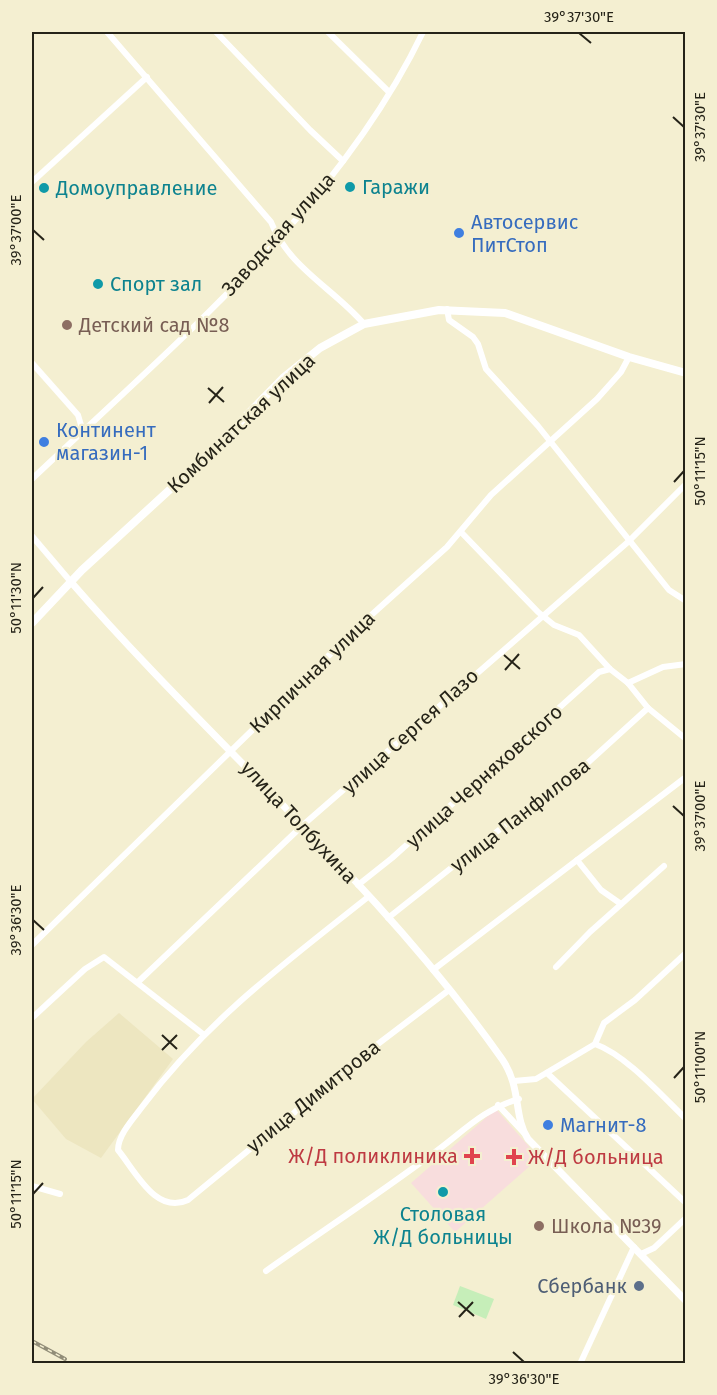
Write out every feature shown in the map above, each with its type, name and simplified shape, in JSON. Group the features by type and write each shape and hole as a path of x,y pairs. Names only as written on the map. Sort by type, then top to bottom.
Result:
{"main road":[{"name":"Комбинатская улица","path":"32,623 71,582 212,451 293,369 320,348 364,324 379,319 447,309 505,313 629,357 686,373"}],"street":[{"path":"107,32 271,222 277,239 294,261 350,307 364,324"},
{"path":"216,32 343,161"},
{"path":"328,32 389,92"},
{"name":"Заводская улица","path":"32,479 257,264 343,161 401,73 423,32"},
{"path":"32,182 147,77"},
{"path":"447,309 449,320 474,337 486,369 669,590 686,601"},
{"path":"549,443 597,399 621,372 629,357"},
{"path":"32,363 78,415 81,425 78,435"},
{"name":"Кирпичная улица","path":"32,945 396,591 441,554 491,495 549,443"},
{"name":"улица Сергея Лазо","path":"138,982 303,825 370,769 485,664 544,616 577,583 628,542 686,484"},
{"path":"461,532 496,571 544,616 555,625 579,635 610,669 628,683 648,708 686,739"},
{"name":"улица Толбухина","path":"32,536 71,582 303,825 434,970 501,1058 514,1081 525,1134"},
{"path":"628,683 656,669 686,664"},
{"name":"улица Черняховского","path":"358,885 392,858 599,672 610,669"},
{"name":"улица Панфилова","path":"388,918 528,807 570,779 648,708"},
{"path":"434,970 686,777"},
{"path":"577,860 606,896 621,904"},
{"path":"556,967 664,866"},
{"path":"32,1018 99,957 109,959 203,1034 224,1014 368,897"},
{"path":"514,1081 526,1082 547,1073 595,1044 604,1023 635,1000 686,953"},
{"name":"улица Димитрова","path":"203,1034 168,1072 118,1144 118,1150 164,1204 178,1205 188,1200 213,1177 295,1112 324,1085 449,990"},
{"path":"595,1044 607,1048 620,1058 686,1119"},
{"path":"547,1073 686,1203"},
{"path":"266,1271 498,1105 519,1100"},
{"path":"498,1105 686,1301"},
{"path":"32,1185 60,1194"},
{"path":"641,1254 654,1248 686,1218"},
{"path":"580,1364 634,1247"}],"shaded area":[{"path":"119,1013 173,1059 101,1158 66,1139 32,1099 86,1042"},
{"path":"496,1109 539,1158 455,1232 411,1183"}],"green space":[{"path":"460,1286 494,1299 486,1319 453,1305"}],"railway":[{"path":"32,1341 65,1359"}],"place":[{"name":"Гаражи","path":"350,187"},
{"name":"Домоуправление","path":"44,188"},
{"name":"Автосервис ПитСтоп","path":"459,233"},
{"name":"Спорт зал","path":"98,284"},
{"name":"Детский сад №8","path":"67,325"},
{"name":"Континент магазин-1","path":"44,442"},
{"name":"Магнит-8","path":"548,1125"},
{"name":"Ж/Д поликлиника","path":"472,1156"},
{"name":"Ж/Д больница","path":"514,1157"},
{"name":"Столовая Ж/Д больницы","path":"443,1192"},
{"name":"Школа №39","path":"539,1226"},
{"name":"Сбербанк","path":"639,1286"}]}
